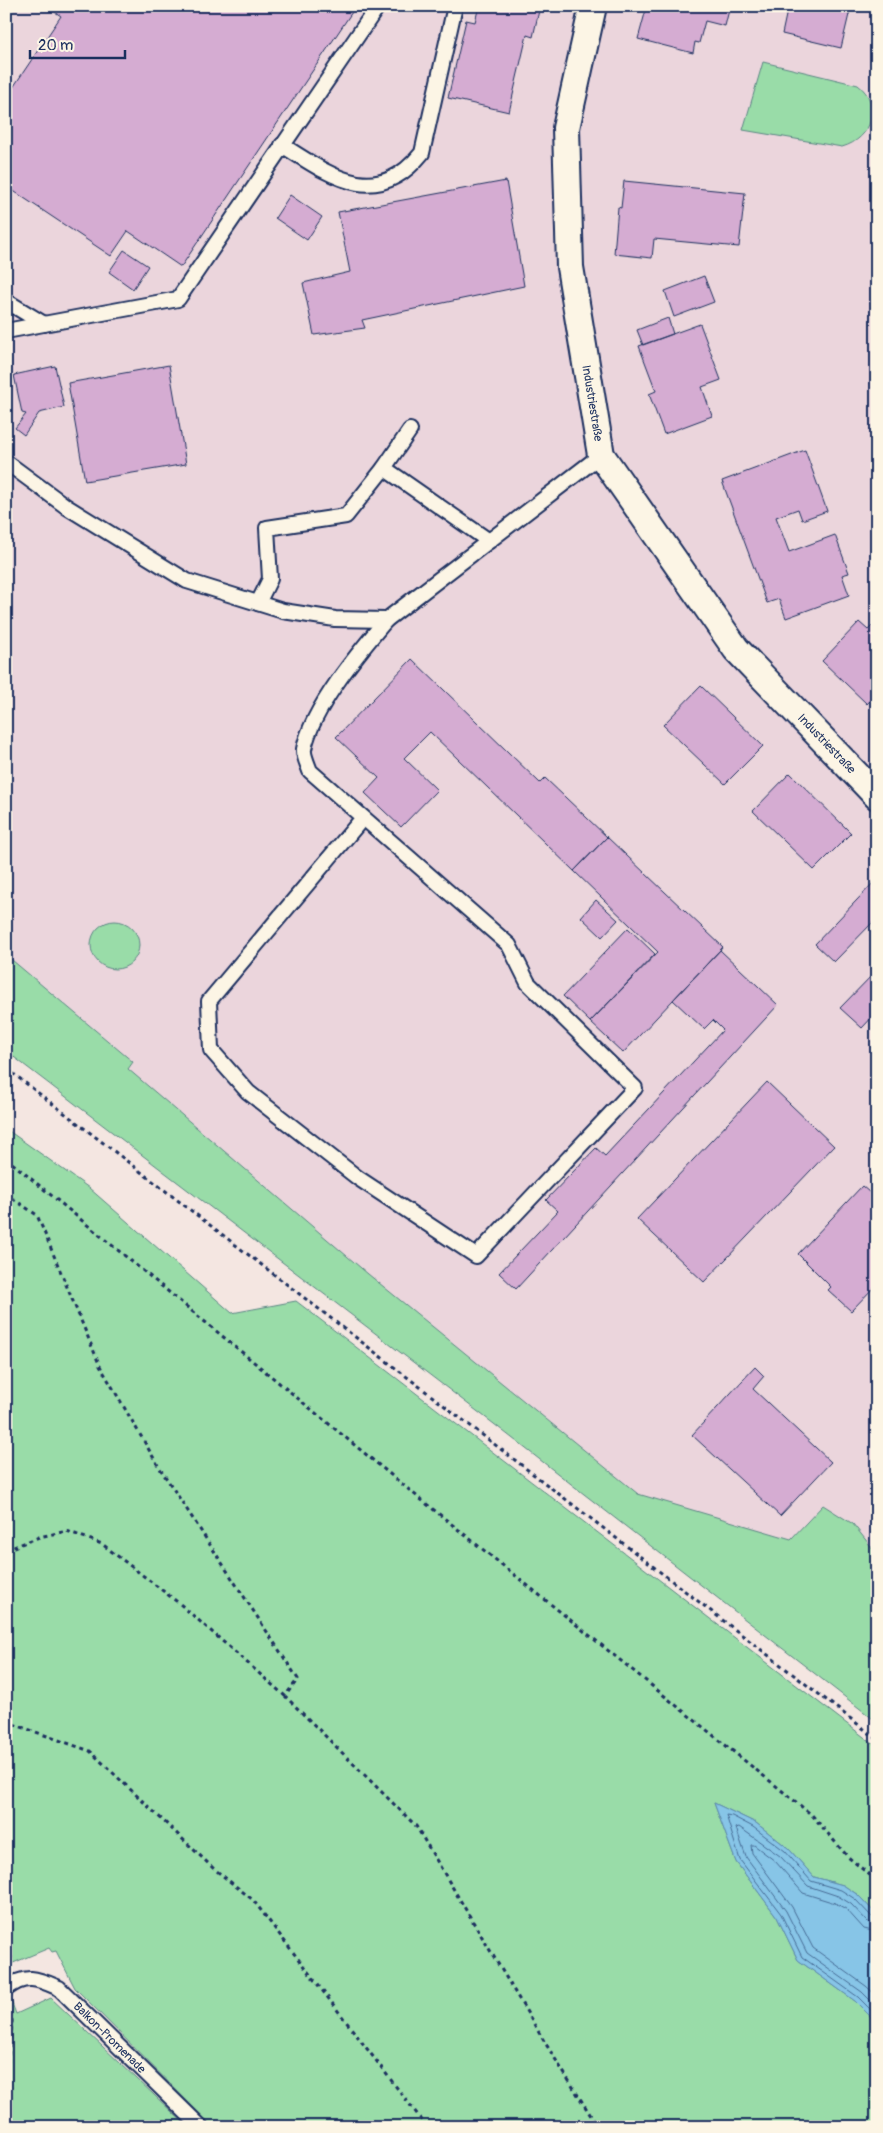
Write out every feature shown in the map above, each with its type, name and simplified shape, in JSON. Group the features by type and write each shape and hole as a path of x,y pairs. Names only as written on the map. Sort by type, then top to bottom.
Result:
{"street":[{"name":"Industriestraße","path":"593,6 566,128 570,267 602,455 736,650 877,796"}],"lane":[{"path":"6,331 178,299 378,6"},
{"path":"282,145 332,176 360,184 382,183 408,171 422,153 455,6"},
{"path":"6,301 44,324"},
{"path":"258,603 270,579 267,528 346,516 384,468 410,430"},
{"path":"362,819 209,1001 211,1050 248,1092 350,1172 476,1256 634,1088 528,983 509,945 362,819 310,771 303,751 314,723 345,670 386,620 602,455"},
{"path":"6,462 67,507 187,581 283,611 327,617 386,620"},
{"path":"384,468 489,541"},
{"path":"6,1989 16,1981 37,1978"},
{"name":"Balkon-Promenade","path":"37,1978 59,1988 201,2127"}],"path":[{"path":"6,1068 877,1739"},
{"path":"6,1158 408,1489 812,1815 848,1857 877,1881"},
{"path":"6,1194 37,1215 100,1366 159,1467 298,1679 285,1696"},
{"path":"6,1550 39,1537 67,1531 102,1544 180,1604 285,1696 416,1826 544,2041 598,2127"},
{"path":"6,1727 13,1724 90,1750 213,1868 253,1900 427,2127"},
{"path":"6,1948 13,1962"},
{"path":"7,2127 7,2070 12,2021 9,2002 37,1978"}],"shaded area":[{"path":"6,6 877,6 877,1698 6,996"}],"green space":[{"path":"763,62 858,85 866,93 872,111 867,129 861,137 842,147 743,130"},
{"path":"115,921 124,923 132,928 137,936 139,945 137,954 132,962 124,967 115,969 106,967 98,962 93,954 91,945 93,936 98,928 106,923"},
{"path":"6,955 133,1062 128,1069 368,1274 638,1494 791,1539 823,1505 853,1524 877,1554 877,1722 494,1424 6,1051"},
{"path":"6,1129 89,1188 232,1313 296,1301 877,1747 877,1915 858,1895 843,1885 814,1877 788,1848 756,1823 714,1803 736,1862 777,1917 798,1960 855,2001 871,2017 877,2041 877,2127 213,2127 75,1988 56,1951 52,1952 49,1948 6,1966"},
{"path":"10,1998 16,2014 51,1998 188,2127 6,2127 6,2001"}],"water":[{"path":"714,1803 756,1823 788,1848 814,1877 843,1885 858,1895 877,1915 877,2041 871,2017 855,2001 798,1960 777,1917 736,1862"}],"building":[{"path":"46,6 356,6 181,267 128,231 111,256 6,186 6,98 61,16"},
{"path":"479,6 540,6 533,37 527,35 509,112 448,98 466,20 475,22"},
{"path":"647,6 730,6 725,26 705,21 699,43 695,42 693,53 638,39"},
{"path":"788,6 851,6 841,48 782,34"},
{"path":"506,181 524,286 362,320 365,328 314,335 303,283 350,272 338,212"},
{"path":"624,181 745,193 739,247 654,239 652,258 614,254 618,207 621,208"},
{"path":"290,195 322,217 307,240 275,218"},
{"path":"124,250 148,266 133,289 109,272"},
{"path":"704,276 714,302 674,317 665,291"},
{"path":"668,318 673,334 643,345 637,330"},
{"path":"700,324 721,380 702,387 712,416 664,434 649,394 656,391 639,346"},
{"path":"169,365 186,464 85,481 68,383"},
{"path":"55,366 64,407 39,413 24,435 15,428 26,414 22,413 14,375"},
{"path":"805,450 827,511 802,520 798,509 776,517 789,552 835,535 849,573 842,575 849,595 786,618 779,599 767,603 722,481"},
{"path":"877,621 877,694 867,704 822,661 859,622 868,630"},
{"path":"412,659 540,783 545,778 607,837 574,871 430,732 404,758 437,790 401,827 365,793 379,778 336,737"},
{"path":"701,686 763,746 725,784 663,725"},
{"path":"790,773 851,833 814,870 753,811"},
{"path":"607,837 723,947 623,1053 590,1022 658,952 574,871"},
{"path":"877,879 877,918 834,962 815,944"},
{"path":"596,900 618,920 602,937 581,917"},
{"path":"628,928 655,954 590,1022 563,996"},
{"path":"720,950 778,1005 516,1289 499,1273 558,1211 546,1200 596,1148 605,1156 723,1030 713,1020 704,1029 673,1000"},
{"path":"877,970 877,1012 862,1028 840,1008"},
{"path":"767,1082 834,1146 704,1282 637,1219"},
{"path":"862,1186 877,1199 877,1284 851,1311 828,1290 831,1287 798,1254"},
{"path":"755,1367 764,1376 753,1389 831,1462 780,1516 692,1435"}]}
